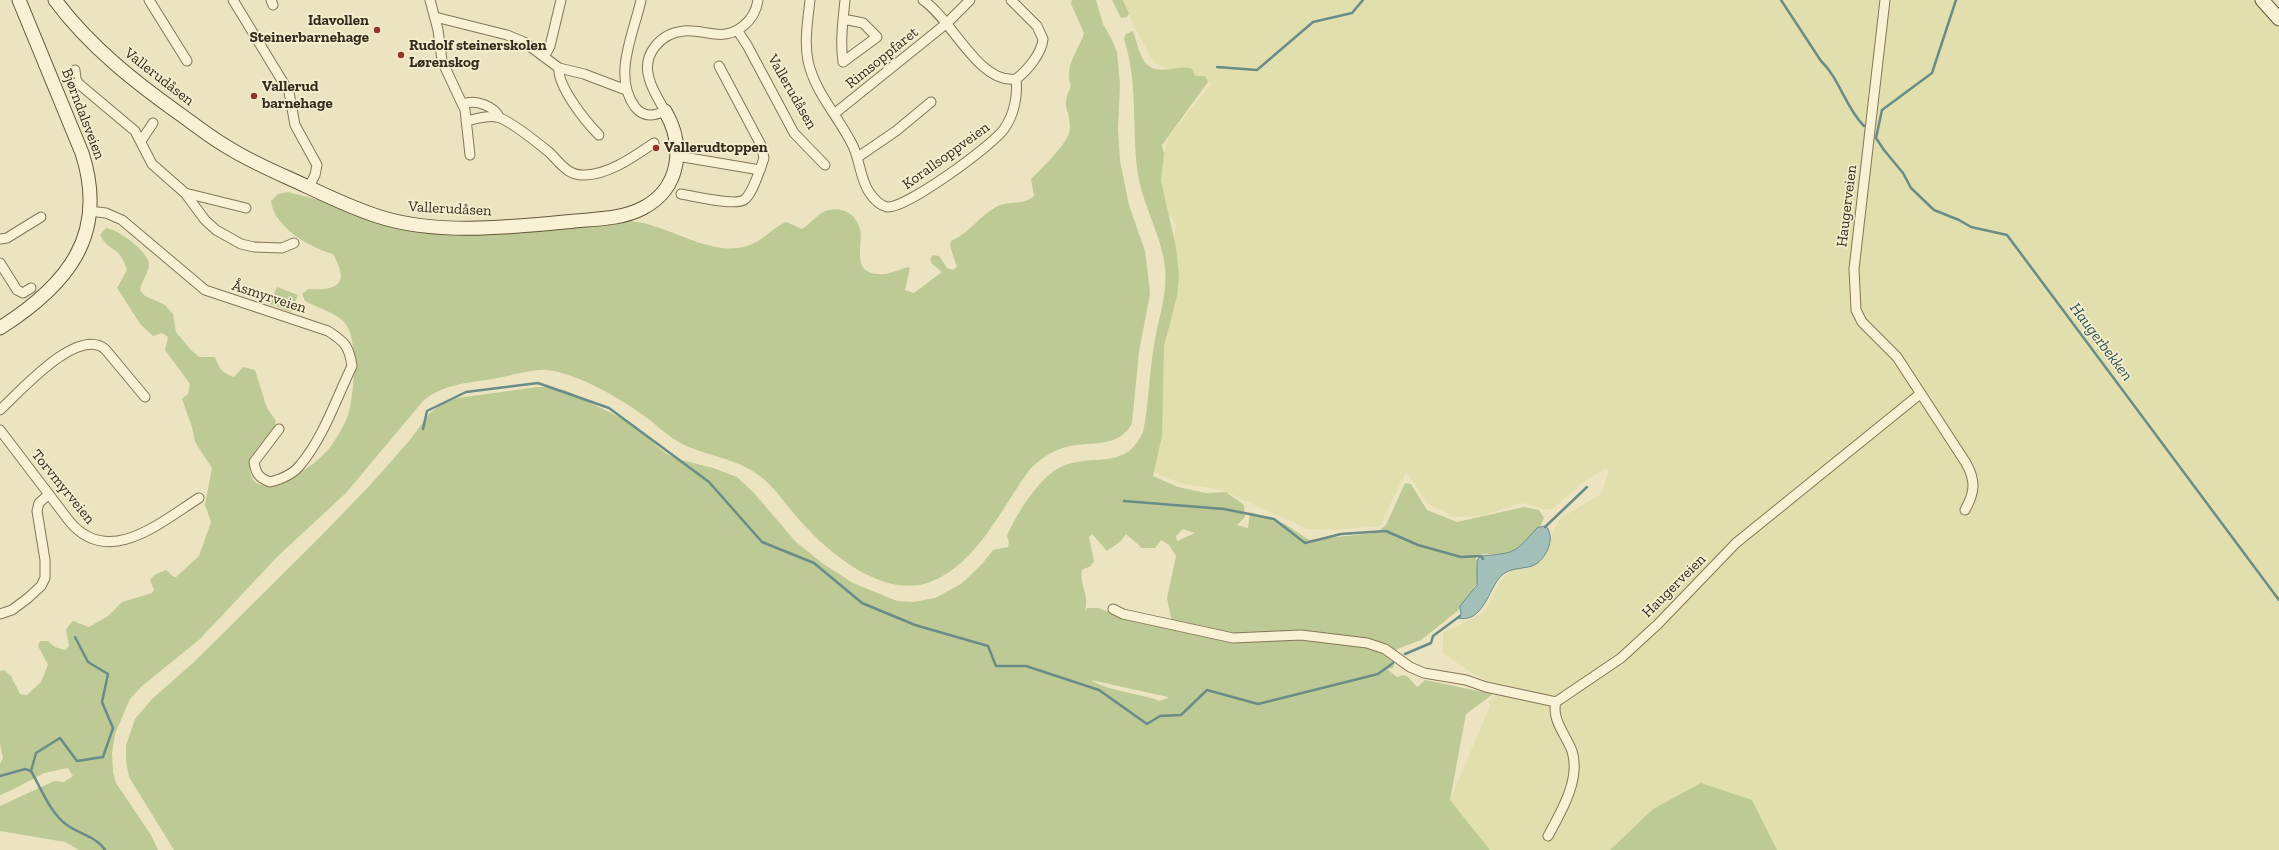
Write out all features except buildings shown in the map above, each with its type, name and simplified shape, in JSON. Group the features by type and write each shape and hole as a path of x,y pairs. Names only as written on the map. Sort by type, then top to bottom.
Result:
{"street":[{"name":"Bjørndalsveien","path":"0,328 39,301 65,274 81,245 89,211 90,187 84,157 19,0"},
{"name":"Vallerudåsen","path":"55,0 86,37 145,89 228,148 366,213 412,224 495,227 615,217 643,208 656,199 668,185 677,156 676,132 654,90 648,72 649,58 658,43 667,36 682,31 722,34 737,30 752,18 758,0"},
{"path":"149,0 187,61"},
{"path":"233,0 289,92 294,125 317,165 315,176 309,187"},
{"path":"430,0 435,17 445,70 463,104 470,154"},
{"path":"544,57 550,46 561,0"},
{"path":"641,0 625,66 626,90 633,104 644,114 652,116 665,111"},
{"name":"Korallsoppveien","path":"810,0 808,59 817,86 858,158 863,181 877,202 883,205 894,207 907,201 944,177 1000,134 1009,122 1014,109 1016,79"},
{"name":"Rimsoppfaret","path":"843,19 863,23 877,37 843,62 841,41 843,19 845,0"},
{"path":"923,0 947,23 984,67 998,77 1016,79 1033,61 1044,39 1037,26 1011,0"},
{"name":"Rimsoppfaret","path":"834,114 947,23 970,0"},
{"name":"Haugerveien","path":"1885,0 1854,269 1856,310 1862,322 1897,357 1972,475 1974,487 1965,510"},
{"path":"2262,0 2279,19"},
{"path":"435,17 507,35 524,42 559,68 584,74 626,90"},
{"name":"Vallerudåsen","path":"737,30 747,45 794,133 825,165"},
{"path":"681,194 732,202 742,201 748,196 764,158 760,145 719,66"},
{"path":"559,68 558,78 565,90 599,135"},
{"path":"75,70 76,79 79,84 135,131 152,164 185,193 211,226 241,244 267,249 282,248 294,243"},
{"path":"463,104 471,102 490,107 496,111 500,118 546,150 565,169 576,174 584,175 605,171 654,143"},
{"path":"858,158 884,140 931,102"},
{"path":"466,121 488,117 500,118"},
{"path":"141,141 153,123"},
{"path":"677,156 760,170"},
{"path":"185,193 246,208"},
{"name":"Åsmyrveien","path":"89,211 106,213 122,220 205,290 328,331 343,341 350,352 352,366 309,452 301,465 291,474 270,482 260,478 254,462 279,429"},
{"path":"0,239 7,238 41,218"},
{"path":"0,264 17,290 23,293 31,288"},
{"path":"0,410 42,370 77,347 87,344 98,345 105,349 145,397"},
{"name":"Haugerveien","path":"1556,702 1621,658 1658,624 1736,544 1920,394"},
{"name":"Torvmyrveien","path":"0,430 82,535 92,540 106,542 127,540 200,498"},
{"path":"0,614 12,610 28,598 41,586 45,578 45,560 37,511 39,503 49,494"},
{"path":"1113,609 1124,614 1233,638 1301,635 1367,643 1385,649 1410,667 1424,673 1466,680 1486,687 1556,702 1554,709 1555,716 1572,752 1573,772 1564,805 1548,836"}],"shaded area":[{"path":"1123,0 2262,0 2279,18 2279,850 1777,850 1752,800 1653,809 1610,850 1490,850 1450,800 1490,706 1488,701 1493,701 1499,686 1473,674 1443,653 1443,633 1484,612 1501,580 1516,566 1540,559 1559,519 1601,494 1609,470 1605,469 1584,481 1553,509 1543,509 1523,503 1480,516 1455,517 1428,504 1406,472 1380,526 1335,530 1307,529 1222,490 1178,483 1154,472 1161,430 1163,339 1176,224 1163,207 1160,166 1169,136 1211,84 1154,63 1135,28"}],"green space":[{"path":"1072,0 1096,0 1103,24 1117,52 1120,84 1118,129 1120,161 1129,205 1145,251 1150,294 1139,352 1132,423 1119,437 1111,441 1063,448 1038,462 1031,468 1020,483 988,532 962,562 947,573 930,582 913,586 896,585 878,580 861,572 816,538 770,485 757,474 739,464 701,452 682,444 622,401 597,387 571,376 547,370 528,371 456,385 439,391 423,401 346,493 278,556 200,639 142,686 130,699 115,734 112,753 113,772 116,783 151,835 158,850 79,850 65,842 0,831 0,806 54,781 64,782 73,776 68,768 44,773 0,795 0,764 3,758 0,744 0,671 4,670 11,676 20,694 27,695 41,682 48,665 38,646 40,641 48,641 55,647 65,650 69,646 66,629 73,621 89,627 108,616 122,602 152,593 154,590 150,580 154,575 166,570 176,577 199,556 211,522 205,505 212,468 195,442 192,427 182,399 188,394 190,384 165,350 168,337 162,333 153,336 141,325 117,288 127,270 121,256 107,245 100,235 106,228 111,229 133,242 145,255 149,266 140,290 145,296 165,305 173,314 176,332 191,350 199,357 215,357 222,370 234,377 243,367 255,370 267,408 276,421 275,426 250,458 251,474 257,483 266,486 292,478 316,462 327,450 337,438 345,423 349,413 353,389 354,364 352,338 346,324 334,315 305,301 302,294 308,289 327,289 338,284 340,272 338,264 333,254 314,247 294,235 286,228 274,210 271,201 278,194 288,192 319,200 369,221 399,228 504,234 628,221 657,227 702,244 732,248 752,244 786,222 802,229 825,211 834,209 848,213 858,224 861,235 860,256 861,263 864,268 869,272 886,274 908,267 910,268 905,290 914,293 942,272 932,264 930,259 933,255 939,256 947,268 953,270 957,267 950,246 951,241 964,234 984,215 996,207 1025,201 1034,196 1031,179 1060,148 1069,134 1070,121 1066,100 1071,86 1069,78 1070,65 1084,33 1071,4"},
{"path":"1112,0 1123,0 1129,14 1127,17 1121,18"},
{"path":"1133,31 1141,54 1148,65 1161,70 1189,68 1192,69 1195,76 1205,76 1208,82 1162,145 1164,154 1161,181 1176,247 1179,276 1177,296 1164,346 1162,436 1153,476 1178,487 1206,493 1226,492 1244,505 1245,517 1237,525 1248,528 1250,512 1285,524 1309,540 1375,533 1386,525 1405,483 1411,484 1427,510 1457,522 1524,507 1539,510 1544,518 1537,534 1514,554 1480,554 1476,558 1478,581 1460,609 1421,640 1397,649 1393,668 1387,669 1397,677 1403,675 1408,677 1417,687 1425,680 1493,694 1466,714 1450,800 1490,850 174,850 129,777 126,761 126,745 135,719 152,699 194,662 320,537 372,483 409,441 430,413 442,404 458,398 537,387 552,387 567,391 629,422 664,452 677,459 713,468 737,477 754,493 796,542 825,565 853,583 897,601 913,602 935,598 961,584 982,564 993,550 1008,547 1009,542 1007,536 1022,508 1029,497 1053,472 1061,467 1073,463 1118,457 1127,452 1136,444 1143,432 1147,411 1152,356 1164,297 1166,277 1160,242 1139,181 1133,88 1124,39 1126,34","holes":["1183,529 1195,533 1177,541 1176,536","1092,534 1107,551 1121,541 1126,534 1142,548 1155,548 1161,540 1169,545 1176,556 1167,598 1172,623 1125,617 1098,608 1087,608 1085,611 1086,600 1081,575 1082,570 1091,566 1094,561 1089,537","1091,680 1168,698 1160,701 1098,684"]},
{"path":"277,287 298,295 291,312 270,304"},
{"path":"1701,783 1752,800 1777,850 1610,850 1653,809"}],"water":[{"path":"1546,526 1549,531 1550,541 1544,557 1532,566 1514,569 1505,573 1497,581 1484,604 1474,616 1458,618 1461,614 1460,606 1477,585 1477,560 1481,556 1508,553 1513,551 1537,528"}],"waterway":[{"path":"1217,67 1257,70 1313,22 1352,13 1363,0"},
{"path":"1781,0 1821,61 1828,68 1852,110 1864,126"},
{"path":"1876,138 1882,110 1932,73 1956,0"},
{"name":"Haugerbekken","path":"1876,138 1903,173 1911,188 1934,210 1959,220 1971,227 2007,235 2279,600"},
{"path":"423,429 427,411 466,392 538,383 609,408 709,482 762,542 814,563 862,603 915,625 988,646 996,666 1026,666 1099,690 1147,724 1160,716 1181,715 1207,690 1258,704 1378,674 1393,663"},
{"path":"1545,527 1587,487"},
{"path":"1124,501 1224,509 1274,519 1305,543 1341,534 1386,531 1418,545 1461,557 1481,556 1483,559"},
{"path":"1405,654 1431,643 1433,636 1460,616"},
{"path":"31,771 36,753 60,738 77,761 103,757 113,728 102,702 108,674 88,662 75,637"},
{"path":"0,776 25,769 31,771 46,800 61,820 97,842 105,850"}],"place":[{"name":"Idavollen Steinerbarnehage","path":"377,30"},
{"name":"Rudolf steinerskolen Lørenskog","path":"401,55"},
{"name":"Vallerud barnehage","path":"254,96"},
{"name":"Vallerudtoppen","path":"656,148"}]}
